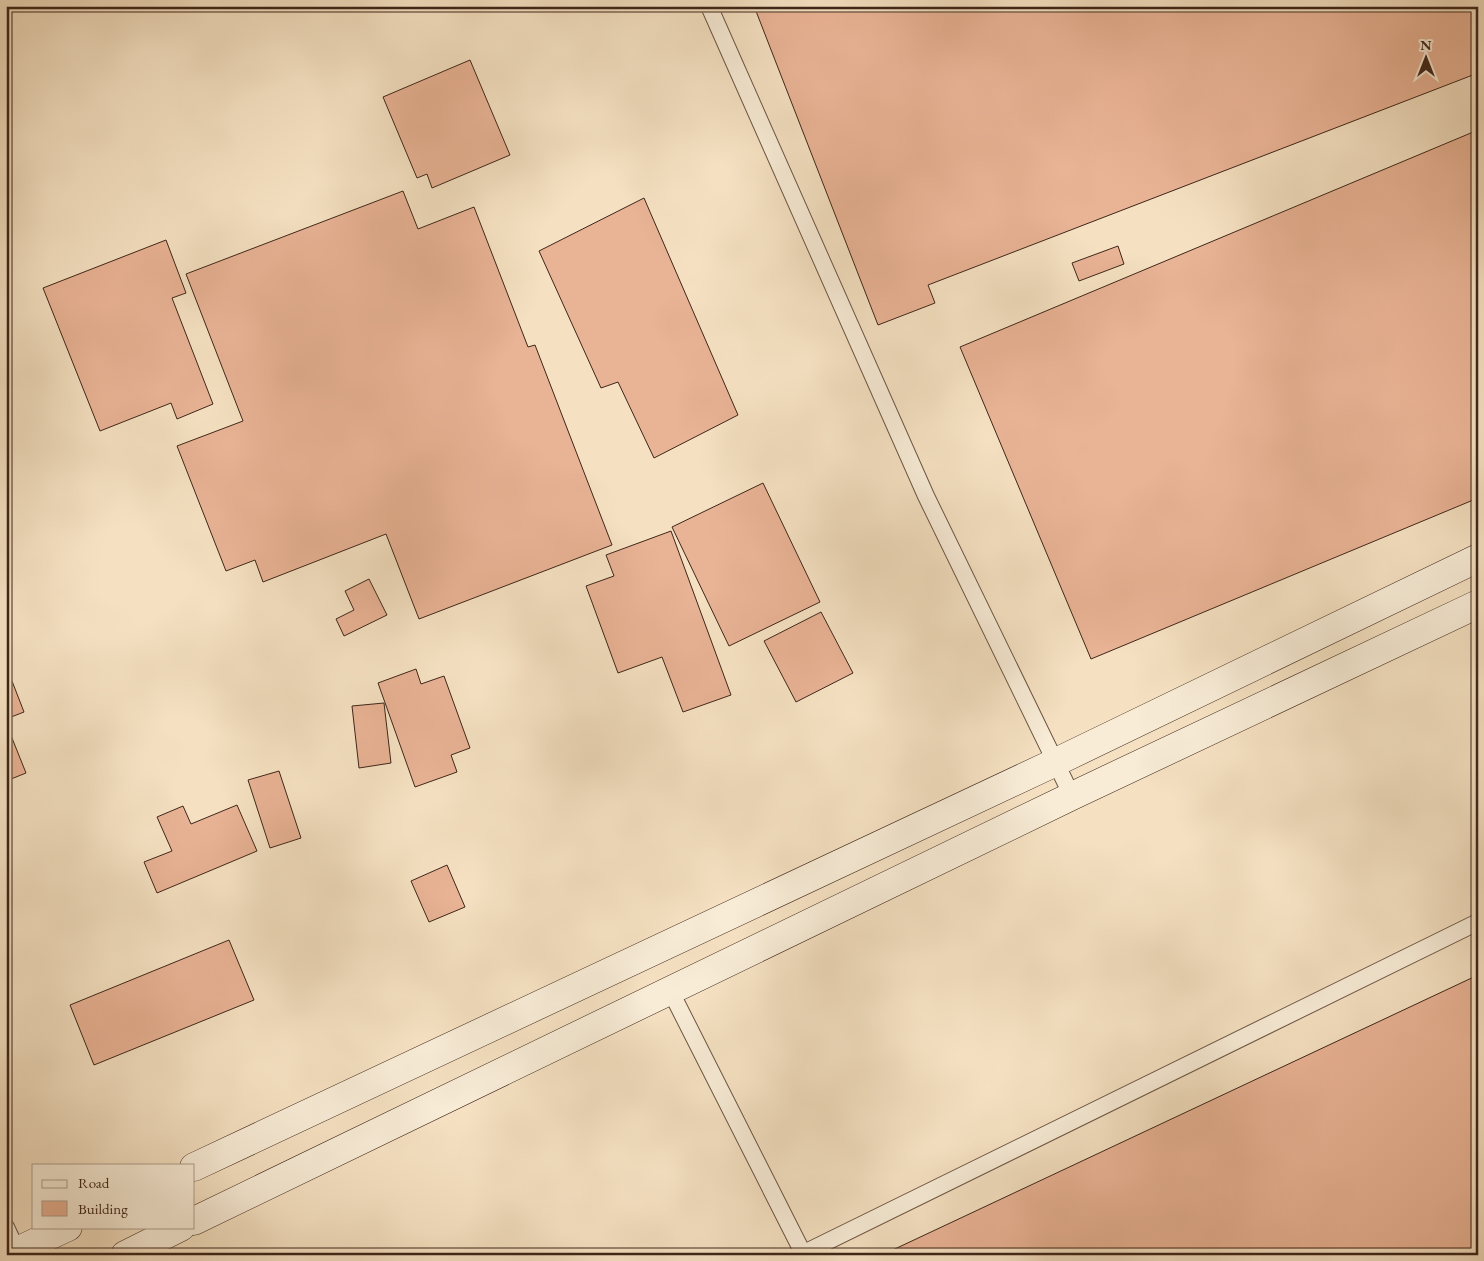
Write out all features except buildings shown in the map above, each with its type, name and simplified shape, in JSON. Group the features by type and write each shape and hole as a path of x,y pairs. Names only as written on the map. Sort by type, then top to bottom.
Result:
{"street":[{"path":"195,1167 1056,762 1478,558"},
{"path":"195,1221 1072,796 1478,604"},
{"path":"18,1253 66,1228"},
{"path":"125,1255 179,1228"}],"lane":[{"path":"709,6 926,496 1072,796"},
{"path":"670,990 803,1254 1478,922"},
{"path":"6,1227 18,1253"}]}
